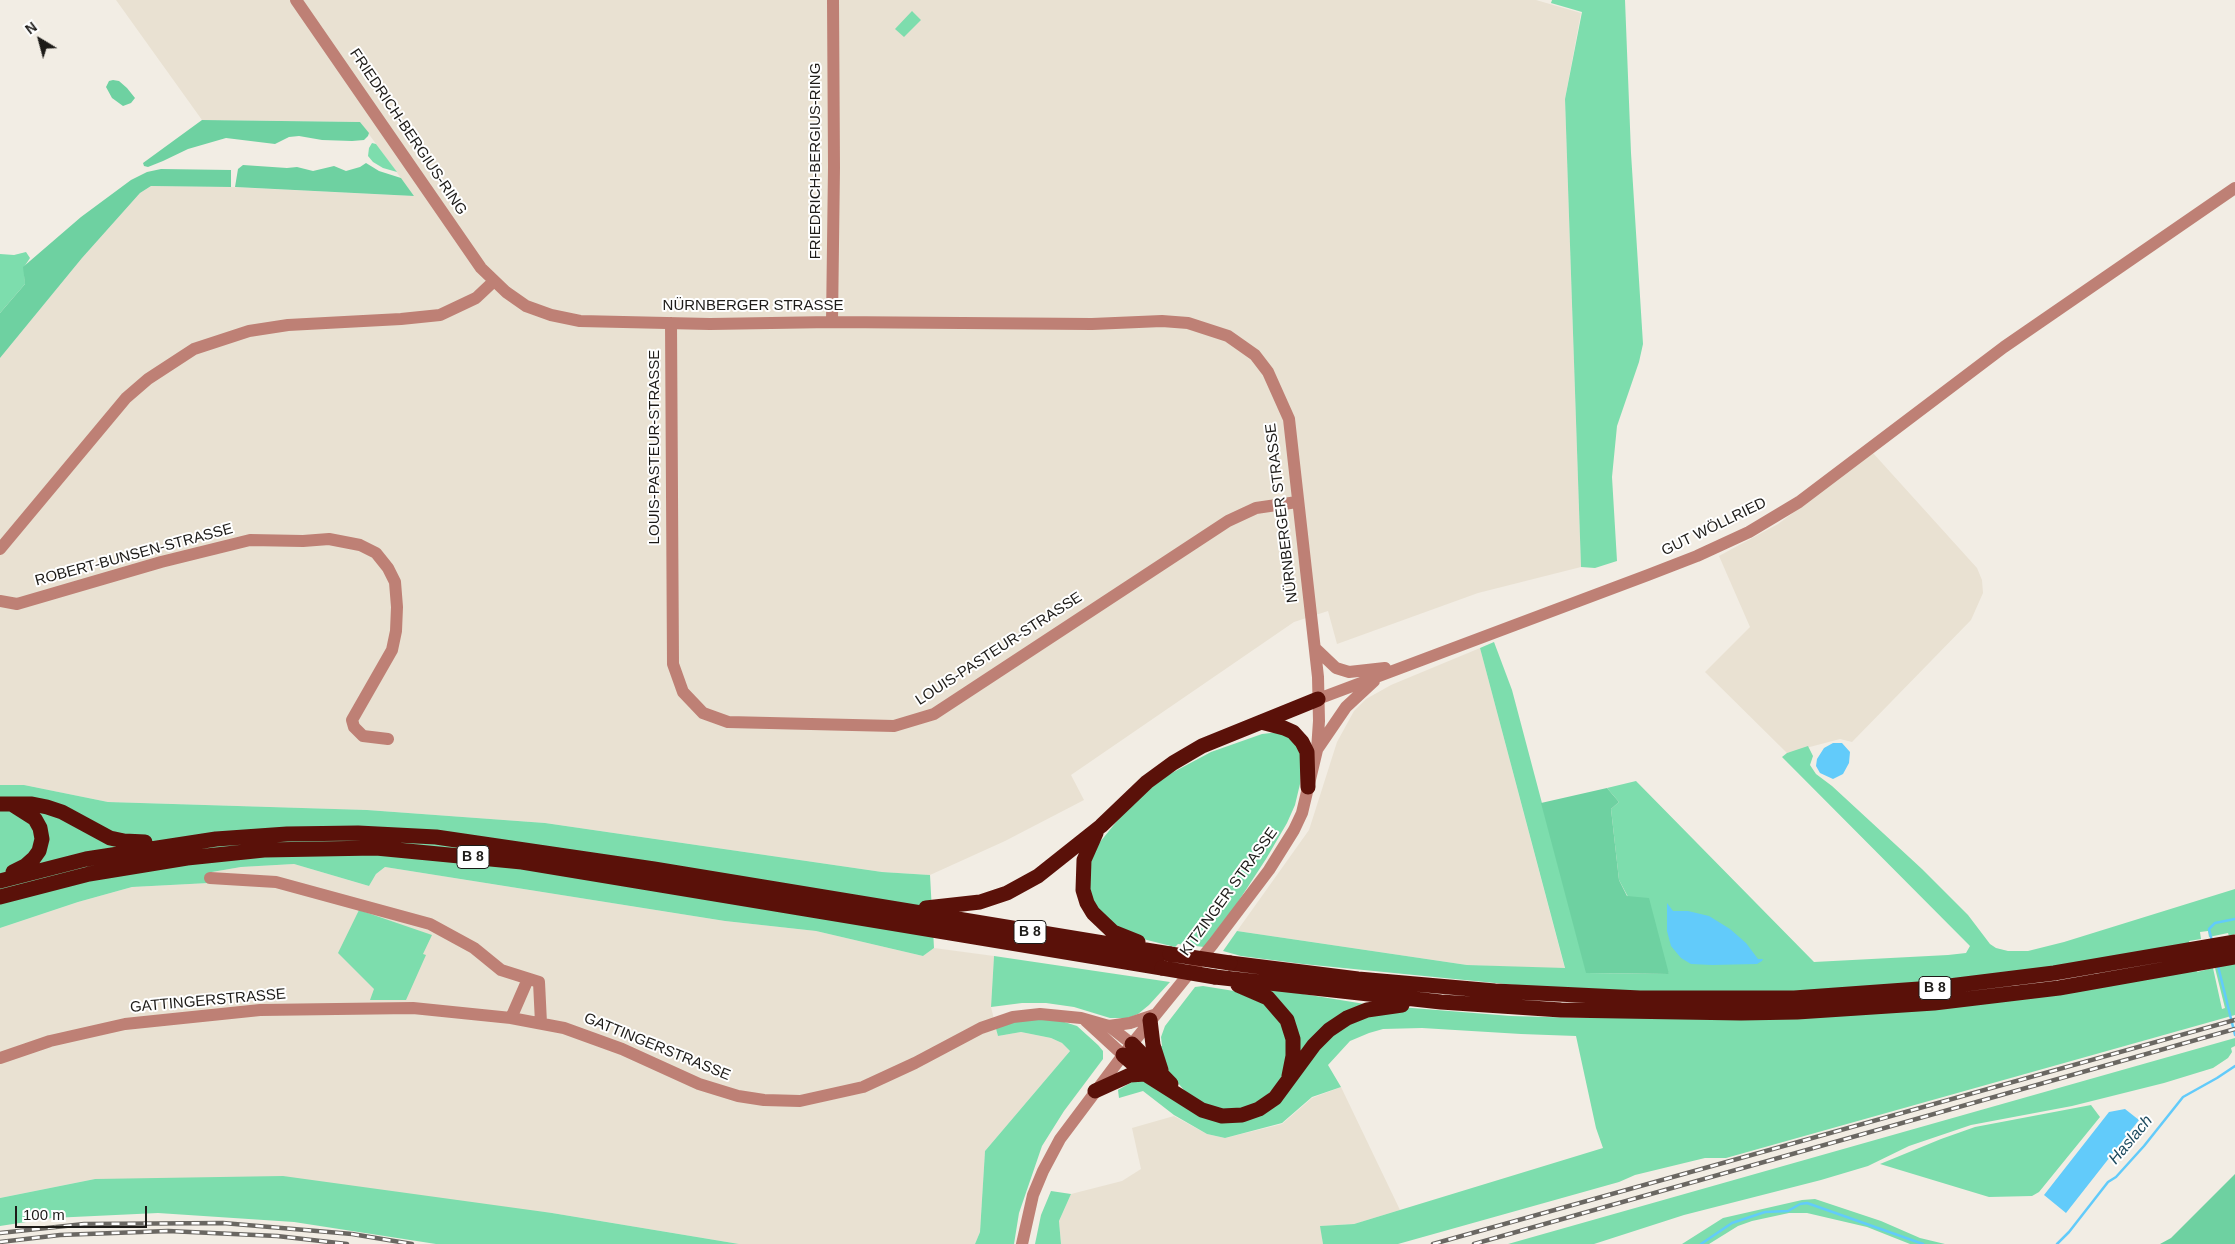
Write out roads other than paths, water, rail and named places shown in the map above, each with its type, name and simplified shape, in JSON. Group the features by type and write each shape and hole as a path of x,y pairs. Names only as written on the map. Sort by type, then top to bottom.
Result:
{"highway":[{"path":"890,908 940,908 980,902 1007,893 1038,876 1101,826 1147,782 1173,763 1202,746 1318,698"},
{"path":"1261,722 1293,732 1302,742 1307,752 1308,786"},
{"path":"6,804 47,807 62,812 92,830 117,840 181,844"},
{"path":"0,879 25,866 34,858 39,851 42,839 40,828 35,819 6,804"},
{"path":"1101,826 1084,860 1083,890 1087,903 1093,913 1113,932 1170,954"},
{"name":"B 8","path":"0,879 86,859 181,844 287,834 358,833 436,837 590,859 1230,963 1358,979 1495,991 1640,998 1785,998 1933,988 2192,958"},
{"name":"B 8","path":"0,897 89,874 186,858 264,850 376,848 522,862 1215,977 1441,1002 1636,1013 1797,1012 1934,1003 2059,988 2234,950"},
{"path":"1215,977 1268,998 1287,1020 1293,1039 1293,1056 1287,1083"},
{"path":"1127,1049 1145,1074 1202,1110 1222,1116 1242,1115 1259,1109 1275,1098 1314,1045 1329,1030 1347,1018 1367,1010 1388,1006 1441,1002"},
{"path":"1152,1018 1153,1046 1162,1074"},
{"path":"1127,1049 1162,1074 1186,1100"},
{"path":"1095,1092 1130,1076 1145,1074"}],"street":[{"name":"FRIEDRICH-BERGIUS-RING","path":"296,0 480,268 493,282"},
{"name":"FRIEDRICH-BERGIUS-RING","path":"832,322 834,167 833,0"},
{"name":"GUT WÖLLRIED","path":"1412,663 1697,556 1749,532 1799,502 1947,388 2235,188"},
{"name":"NÜRNBERGER STRASSE","path":"493,282 526,306 551,315 580,320 670,323 1092,324 1162,321 1188,323 1207,328 1234,340 1255,355 1268,372 1289,419 1315,648 1318,698"},
{"path":"0,549 126,398 148,379 194,349 249,331 288,325 440,315 476,298 493,282"},
{"name":"LOUIS-PASTEUR-STRASSE","path":"670,323 673,664 682,692 703,713 728,722 894,726 934,714 1228,521 1256,508 1297,502"},
{"name":"ROBERT-BUNSEN-STRASSE","path":"0,601 17,604 162,562 250,540 303,541 329,539 360,545 376,553 388,568 395,582 396,632 392,650 352,720 354,727 363,736 388,739"},
{"path":"1315,648 1336,668 1348,672 1412,663"},
{"path":"1318,698 1412,663"},
{"path":"1317,750 1346,707 1381,675"},
{"name":"KITZINGER STRASSE","path":"1022,1244 1033,1196 1042,1171 1060,1139 1127,1049 1213,944 1275,862 1294,830 1302,813 1317,750 1318,698"},
{"path":"210,878 276,882 430,924 474,948 501,970 533,980"},
{"path":"511,1018 533,980"},
{"path":"533,980 541,1023"},
{"name":"GATTINGERSTRASSE","path":"0,1058 50,1041 125,1024 260,1010 413,1008 541,1023 594,1037 699,1084 738,1096 764,1100 800,1101 863,1088 981,1028 1013,1017 1040,1014 1081,1018 1109,1026 1127,1049"},
{"path":"1081,1018 1127,1049"},
{"path":"1109,1026 1152,1018"}],"water":[{"path":"1833,743 1842,743 1850,752 1849,763 1843,774 1833,779 1820,773 1816,766 1817,759 1824,748"},
{"path":"1667,903 1673,911 1688,911 1709,916 1730,929 1746,943 1758,959 1763,959 1762,961 1757,964 1712,965 1691,964 1681,958 1671,946 1667,931"},
{"path":"2125,1109 2139,1120 2066,1213 2044,1195 2109,1112"}],"waterway":[{"path":"2212,941 2209,929 2215,923 2235,919"},
{"path":"2218,966 2235,1035"},
{"name":"Haslach","path":"2057,1244 2069,1232 2108,1182 2116,1177 2144,1146 2183,1097 2235,1066"},
{"name":"Haslach","path":"1701,1244 1732,1223 1765,1212 1788,1211 1800,1204 1807,1203 1923,1244"}],"railway":[{"path":"1433,1244 2235,1020"},
{"path":"1474,1244 2235,1029"},
{"path":"0,1233 84,1224 223,1223 352,1234 412,1244"},
{"path":"0,1242 60,1235 168,1231 277,1236 347,1244"}]}
